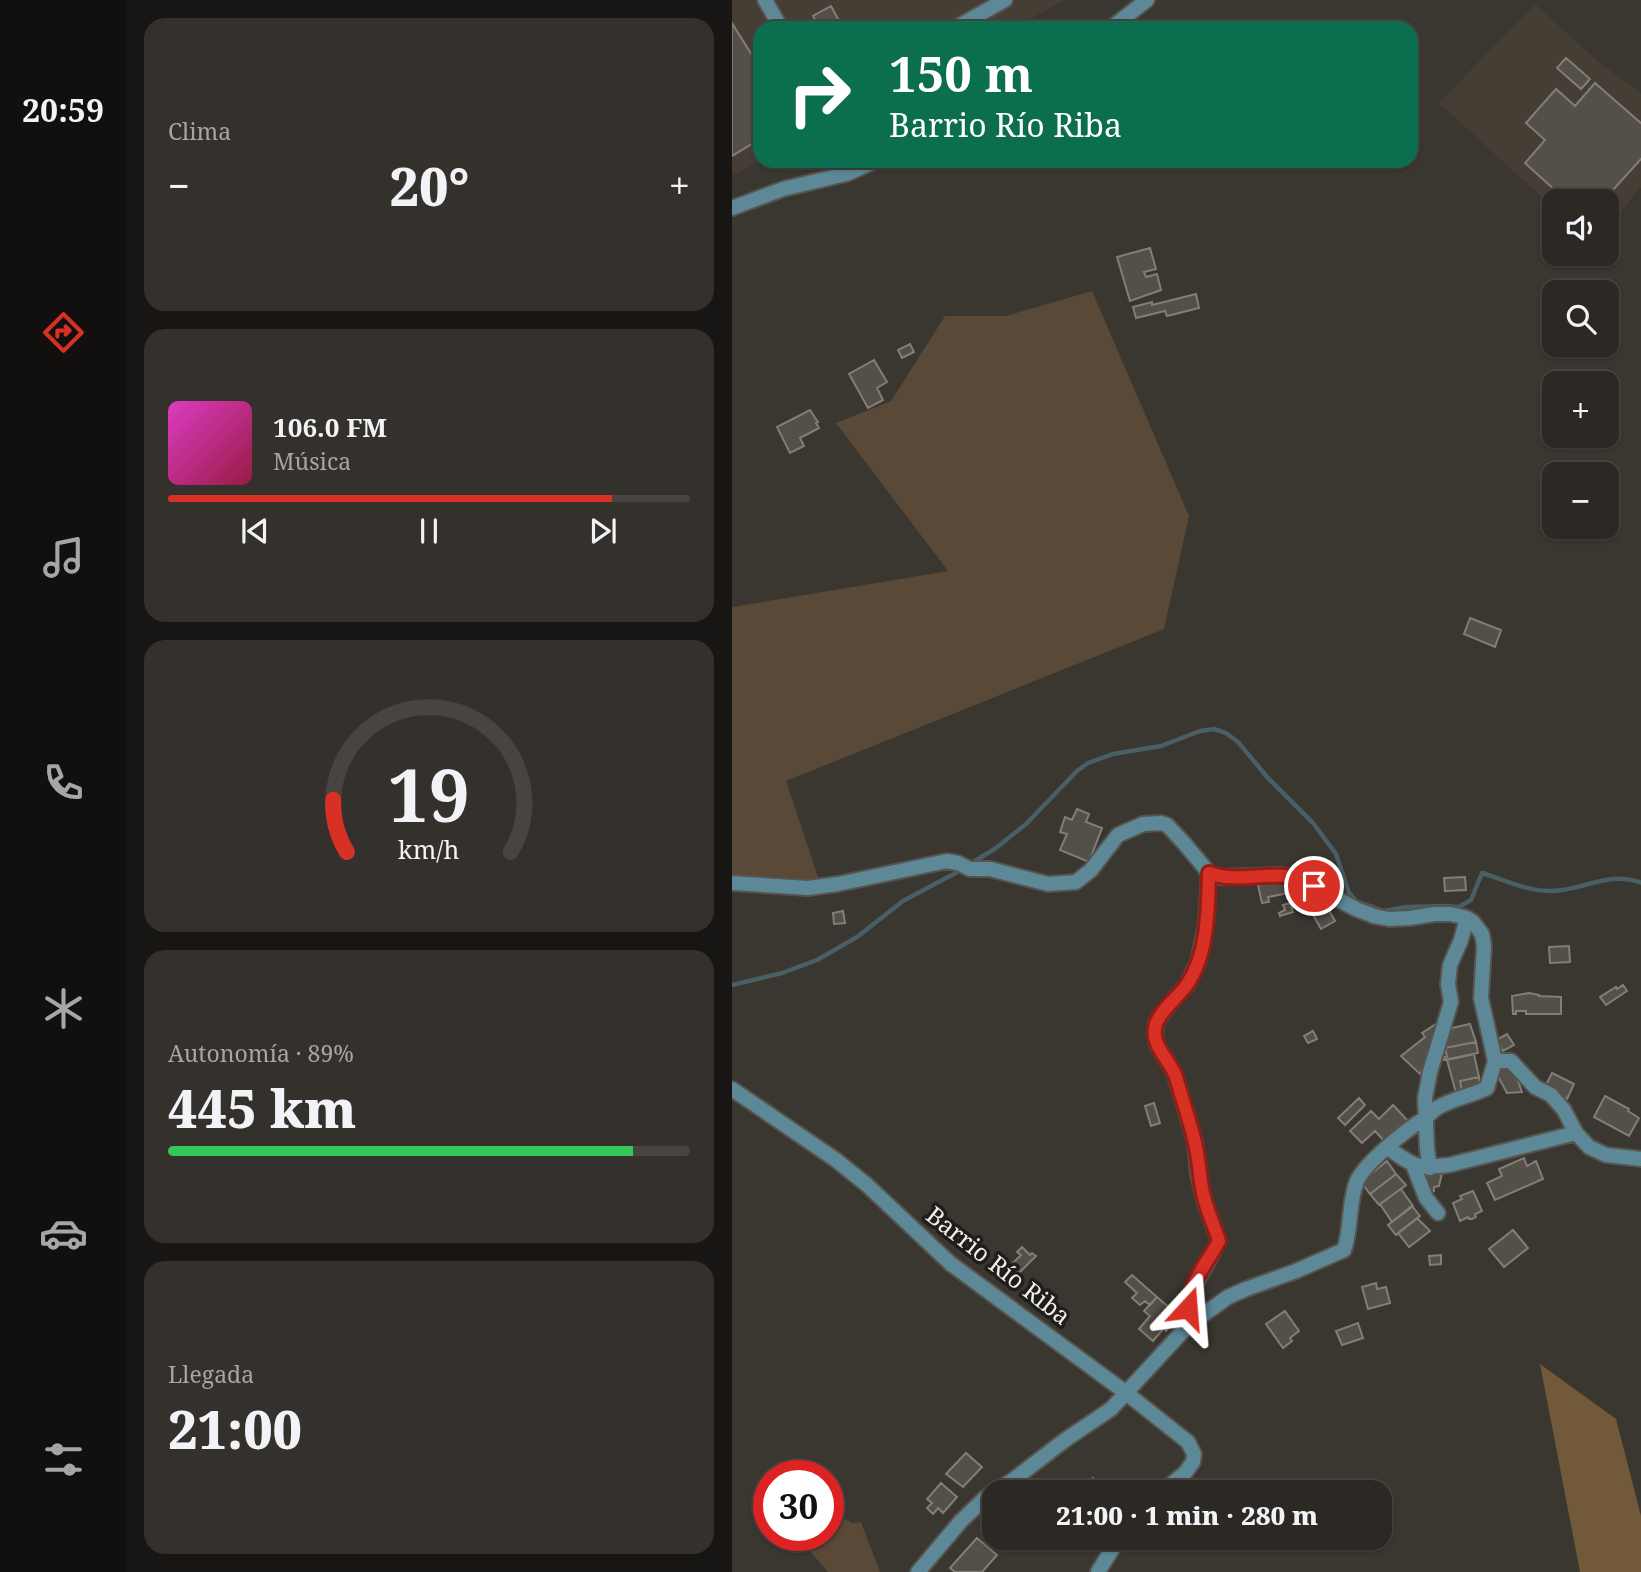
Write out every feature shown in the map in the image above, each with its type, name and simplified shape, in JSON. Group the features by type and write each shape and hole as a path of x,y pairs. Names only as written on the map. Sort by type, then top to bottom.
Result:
{"street":[{"path":"765,0 777,21"},
{"path":"968,21 1005,0"},
{"path":"1120,21 1147,0"},
{"path":"732,208 783,189 846,174 859,168"},
{"path":"732,883 808,888 947,861 1048,884 1076,882 1091,870 1118,835 1143,824 1161,823 1167,825 1209,873 1220,877 1297,877 1374,916 1389,919 1451,914 1467,918 1482,934 1484,946 1481,998 1495,1061 1487,1088 1435,1109 1368,1165 1358,1178 1351,1202 1348,1238 1344,1250 1228,1297 1183,1331 1111,1409 985,1498 961,1521 918,1572"},
{"path":"1195,1322 1188,1308 1188,1298 1219,1241 1205,1202 1195,1142 1174,1072 1157,1045 1155,1035 1156,1023 1187,985 1198,962 1206,925 1209,873"},
{"path":"1430,1167 1425,1098 1442,1027 1451,1002 1448,984 1450,965 1467,918"},
{"path":"1495,1061 1511,1061 1535,1087 1551,1095 1564,1110 1576,1133 1589,1147 1606,1155 1641,1159"},
{"name":"Barrio Río Riba","path":"732,1089 836,1160 867,1185 951,1264 1125,1392 1188,1442 1194,1454 1193,1462 1177,1480"},
{"path":"1388,1148 1413,1165 1430,1167 1449,1165 1576,1133"},
{"path":"1413,1165 1426,1198 1438,1213"},
{"path":"1098,1572 1112,1550"}],"shaded area":[{"path":"732,0 1064,0 1027,21 753,21 753,165 732,176"},
{"path":"1535,4 1601,64 1641,93 1641,187 1619,214 1619,189 1542,189 1542,197 1439,103"},
{"path":"1092,291 1189,516 1164,629 786,781 821,886 732,877 732,607 948,571 836,423 891,401 945,316 1006,316"},
{"path":"1540,1364 1616,1419 1641,1516 1641,1572 1580,1572"},
{"path":"844,1518 852,1523 861,1522 880,1572 828,1572 810,1551 844,1551"}],"building":[{"path":"831,6 839,21 816,21 813,16"},
{"path":"732,23 753,57 753,143 732,156"},
{"path":"1566,58 1590,79 1581,89 1557,68"},
{"path":"1595,83 1642,124 1642,158 1614,189 1554,189 1525,163 1545,140 1526,123 1556,89 1575,106"},
{"path":"1150,248 1156,269 1144,272 1146,277 1157,274 1161,290 1130,301 1117,257"},
{"path":"1196,294 1199,308 1167,316 1165,311 1136,318 1133,307"},
{"path":"910,344 914,352 902,358 898,350"},
{"path":"874,360 887,382 877,388 883,400 868,408 849,374"},
{"path":"810,410 819,428 800,438 804,446 790,453 777,427"},
{"path":"1470,618 1501,630 1495,647 1464,634"},
{"path":"1077,809 1089,814 1086,822 1102,828 1089,862 1060,850 1067,834 1060,832 1065,817 1072,820"},
{"path":"1465,877 1466,890 1445,891 1444,878"},
{"path":"1290,880 1289,893 1268,897 1269,902 1262,903 1258,885"},
{"path":"1322,898 1335,921 1321,929 1308,906"},
{"path":"1290,903 1293,912 1280,916 1279,913 1285,910 1283,905"},
{"path":"843,911 845,923 834,924 833,913"},
{"path":"1569,946 1570,962 1550,963 1549,947"},
{"path":"1623,985 1627,991 1606,1005 1600,997"},
{"path":"1529,993 1561,997 1561,1014 1526,1014 1526,1011 1516,1011 1516,1014 1513,1014 1512,996"},
{"path":"1436,1024 1434,1048 1420,1074 1401,1056 1425,1037 1422,1033"},
{"path":"1470,1024 1476,1042 1445,1048 1443,1030"},
{"path":"1313,1031 1317,1039 1308,1043 1304,1036"},
{"path":"1507,1034 1514,1045 1503,1051 1496,1040"},
{"path":"1476,1042 1478,1053 1444,1060 1444,1057 1447,1057 1445,1048"},
{"path":"1474,1054 1479,1077 1460,1081 1462,1091 1456,1093 1447,1060"},
{"path":"1508,1065 1522,1092 1507,1093 1495,1071"},
{"path":"1552,1073 1574,1084 1567,1099 1545,1087"},
{"path":"1479,1077 1481,1087 1462,1091 1460,1081"},
{"path":"1605,1096 1629,1109 1628,1111 1639,1118 1629,1136 1594,1117"},
{"path":"1359,1098 1365,1105 1345,1125 1338,1118"},
{"path":"1154,1103 1160,1123 1151,1126 1145,1106"},
{"path":"1393,1105 1408,1121 1385,1142 1375,1131 1362,1143 1350,1131 1371,1111 1379,1119"},
{"path":"1524,1158 1527,1166 1536,1161 1543,1179 1495,1200 1487,1183 1502,1176 1499,1169"},
{"path":"1387,1161 1396,1174 1370,1194 1361,1182"},
{"path":"1443,1169 1439,1186 1434,1187 1434,1191 1427,1192 1425,1171"},
{"path":"1396,1174 1406,1185 1379,1205 1370,1194"},
{"path":"1401,1189 1413,1206 1392,1222 1380,1204"},
{"path":"1473,1191 1482,1211 1472,1219 1468,1217 1460,1221 1453,1203 1462,1199 1460,1196"},
{"path":"1412,1206 1420,1216 1396,1235 1388,1225"},
{"path":"1417,1218 1430,1231 1409,1247 1398,1233"},
{"path":"1513,1230 1528,1248 1504,1267 1489,1249"},
{"path":"1022,1247 1030,1255 1032,1253 1036,1256 1019,1273 1011,1265 1021,1255 1017,1252"},
{"path":"1441,1255 1441,1264 1430,1265 1429,1256"},
{"path":"1132,1275 1157,1297 1150,1305 1145,1301 1140,1305 1132,1298 1137,1293 1125,1282"},
{"path":"1376,1283 1377,1289 1386,1287 1390,1303 1368,1309 1362,1287"},
{"path":"1157,1297 1179,1316 1153,1341 1139,1329 1150,1316 1144,1311"},
{"path":"1285,1311 1299,1331 1283,1348 1266,1324"},
{"path":"1358,1323 1363,1338 1342,1345 1336,1331"},
{"path":"966,1453 982,1467 963,1487 946,1474"},
{"path":"941,1483 957,1497 943,1513 938,1508 933,1514 927,1508 932,1503 927,1499"},
{"path":"977,1538 982,1542 982,1550 991,1550 997,1555 982,1572 955,1572 950,1568"}],"waterway":[{"path":"970,864 1026,824 1088,763 1113,754 1161,746 1200,731 1214,729 1226,733 1238,742 1268,778 1313,823 1336,854 1349,893 1356,901 1384,911 1406,907 1459,907 1471,900 1482,873 1542,891 1563,890 1618,879 1642,883"},
{"path":"732,985 782,973 817,960 857,937 903,901 963,869"}],"route":[{"path":"1188,1308 1188,1298 1193,1287 1219,1241 1205,1202 1195,1142 1174,1072 1157,1045 1156,1023 1187,985 1198,962 1206,925 1209,873 1220,877 1297,877 1314,886"}]}
